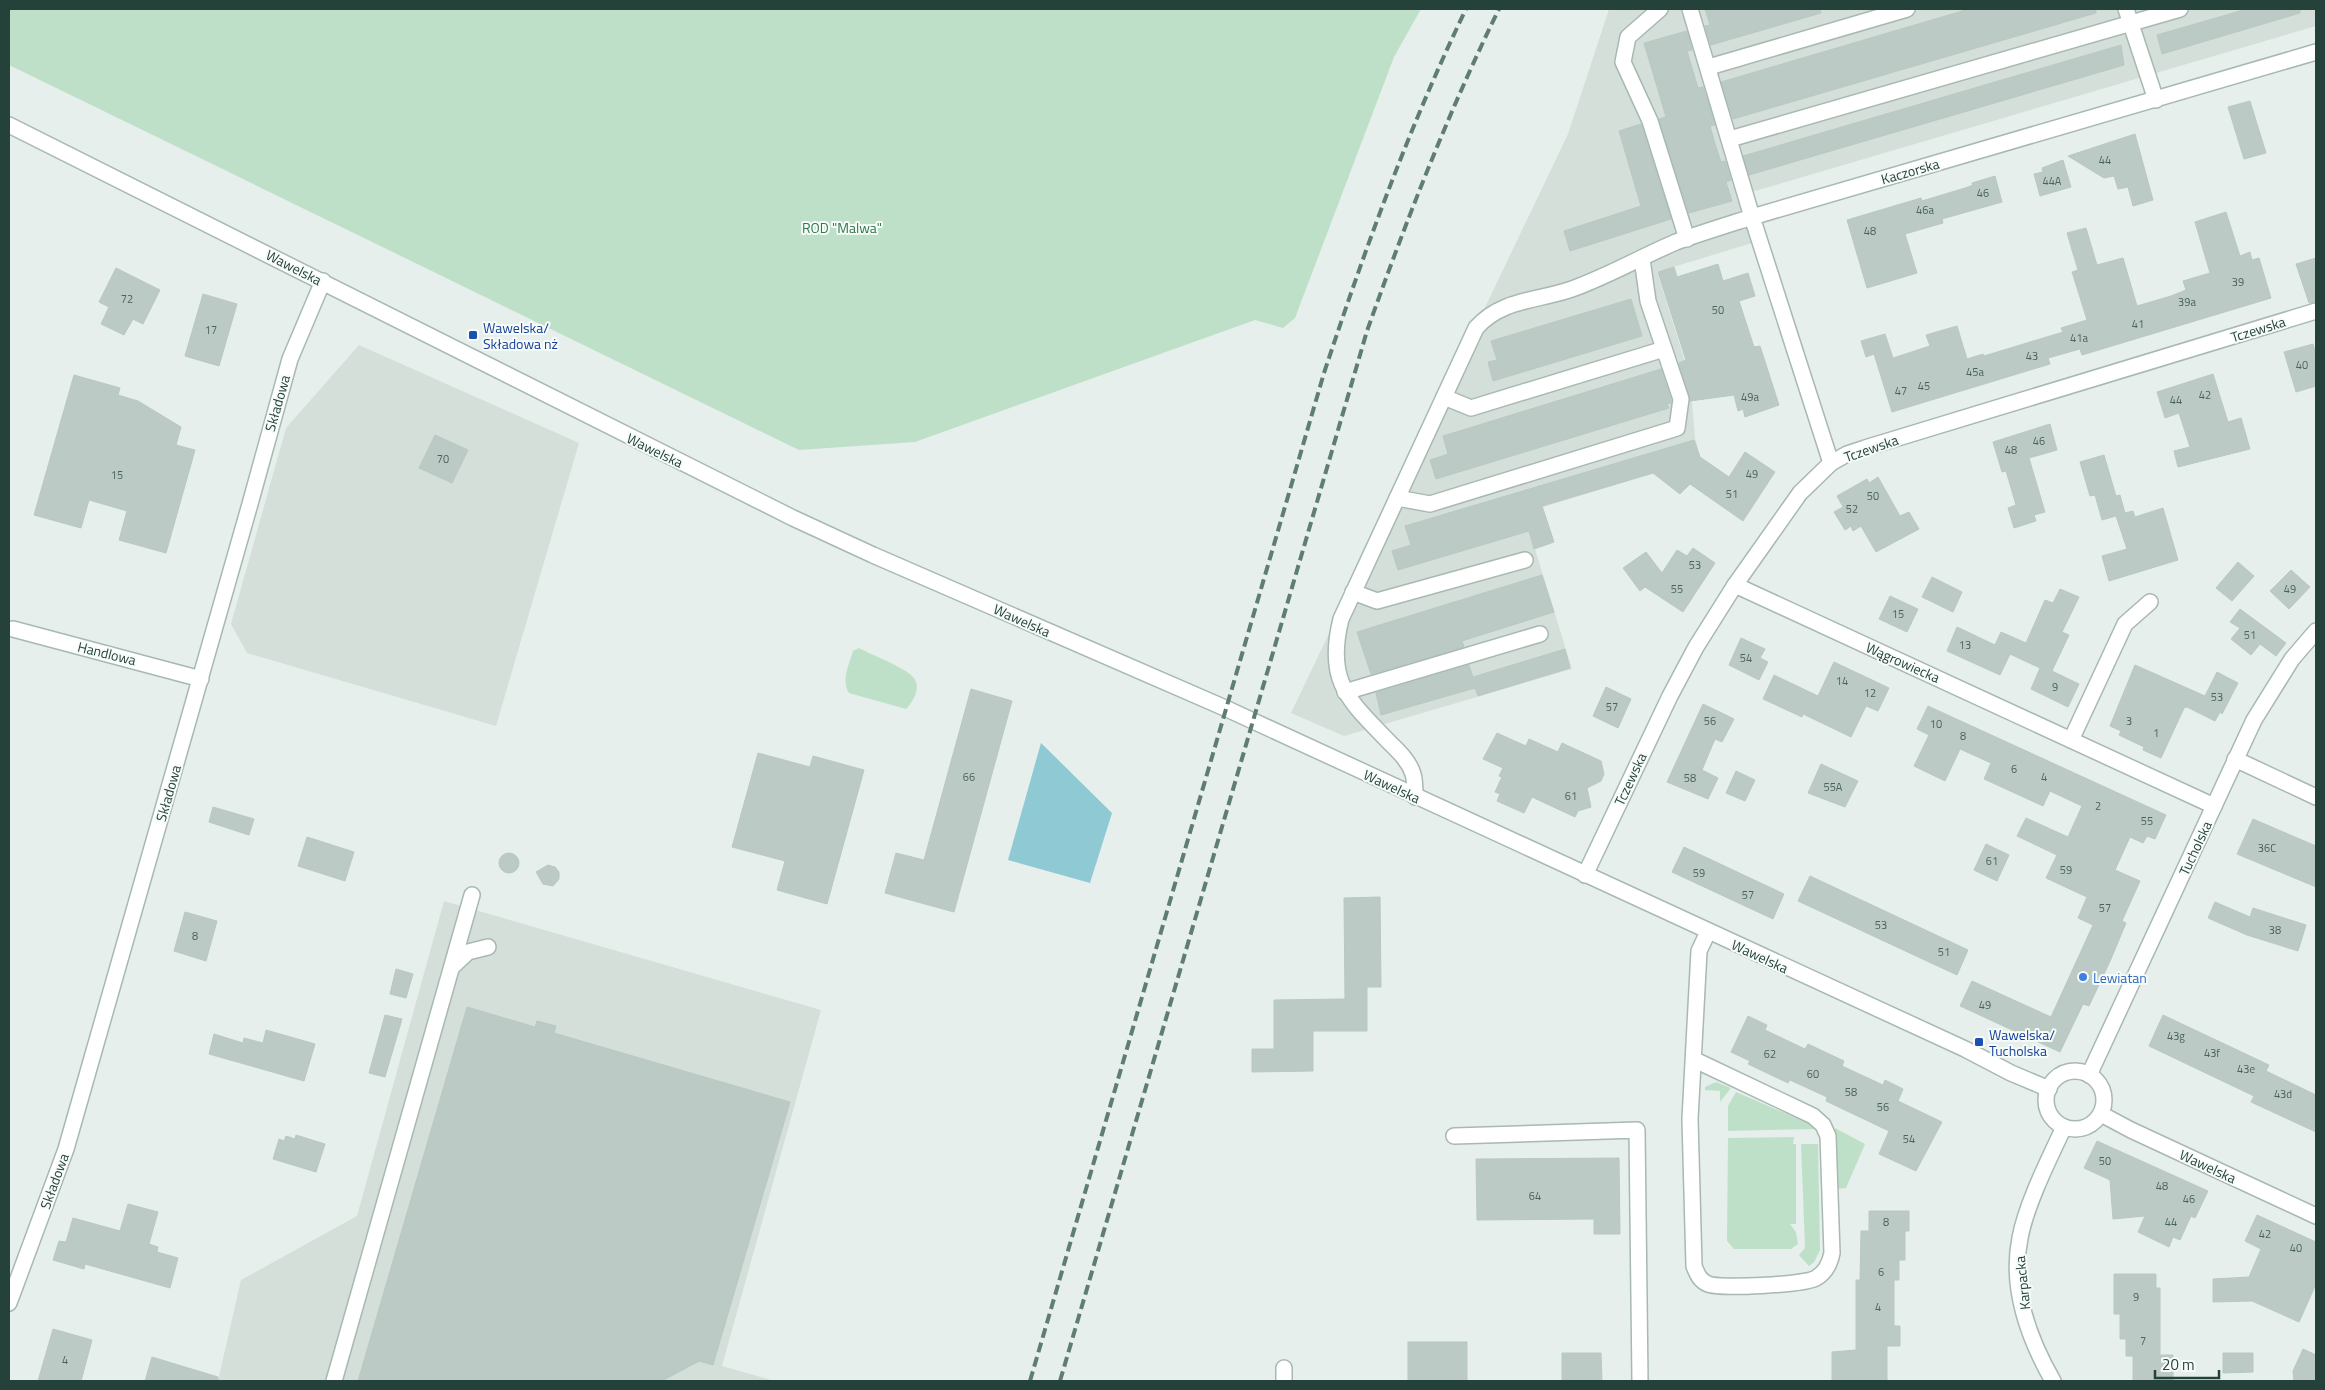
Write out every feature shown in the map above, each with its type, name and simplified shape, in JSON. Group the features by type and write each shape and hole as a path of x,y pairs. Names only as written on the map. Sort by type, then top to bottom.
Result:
{"street":[{"path":"1660,9 1628,37 1623,62 1650,121 1687,239"},
{"path":"1690,9 1709,67 1752,217 1831,463"},
{"path":"1709,67 1907,9"},
{"path":"1730,139 2128,16 2180,9"},
{"path":"2128,16 2156,100"},
{"name":"Kaczorska","path":"1415,797 1414,776 1403,756 1354,706 1345,692 1335,659 1335,640 1340,619 1476,328 1486,316 1501,308 1571,290 1687,239 1752,217 2316,52"},
{"name":"Wawelska","path":"9,125 793,518 881,559 1225,708 2048,1089"},
{"path":"1397,498 1430,504 1677,428 1681,399 1648,301 1642,259"},
{"name":"Składowa","path":"9,1303 66,1149 201,679 290,359 323,281"},
{"name":"Tczewska","path":"1585,875 1670,696 1696,647 1735,586 1800,493 1831,463 1847,454 1865,448 2316,311"},
{"path":"1444,397 1471,408 1664,349"},
{"path":"1353,592 1377,601 1525,560"},
{"name":"Wągrowiecka","path":"1735,586 2214,806"},
{"path":"2071,740 2125,624 2150,602"},
{"name":"Handlowa","path":"13,629 201,679"},
{"name":"Tucholska","path":"2088,1075 2254,720 2275,682 2316,631"},
{"path":"1345,692 1540,634"},
{"path":"2235,759 2316,797"},
{"path":"334,1381 472,895"},
{"path":"1695,1060 1813,1116 1825,1128 1828,1136 1832,1253 1826,1268 1815,1279 1798,1284 1714,1286 1702,1280 1696,1272 1693,1260 1690,1119 1700,951 1708,932"},
{"path":"452,967 468,952 488,947"},
{"path":"2070,1072 2080,1072 2088,1075 2096,1080 2103,1096 2101,1114 2096,1121 2080,1129 2064,1127 2050,1115 2046,1100 2048,1089 2054,1081 2070,1072"},
{"name":"Wawelska","path":"2101,1114 2131,1130 2316,1216"},
{"name":"Karpacka","path":"2053,1381 2035,1346 2026,1320 2020,1287 2018,1253 2023,1224 2064,1127"},
{"path":"1454,1136 1637,1130 1640,1381"}],"shaded area":[{"path":"1609,9 2316,9 2316,26 1738,196 1752,243 1657,272 1690,377 1695,438 1701,459 1543,507 1554,542 1535,549 1572,669 1344,736 1291,713 1568,134"},
{"path":"359,345 579,443 496,726 247,653 231,624 286,428"},
{"path":"444,901 821,1010 722,1366 775,1381 218,1381 241,1280 357,1216"}],"green space":[{"name":"ROD \"Malwa\"","path":"9,9 1421,9 1394,57 1295,318 1283,328 1255,320 915,442 799,450 9,65"},
{"path":"859,648 900,668 915,679 916,693 906,709 849,693 846,683 846,672 853,651"},
{"path":"1716,1082 1731,1088 1720,1102 1720,1091 1705,1090 1705,1087"},
{"path":"1736,1092 1815,1126 1816,1129 1728,1131 1728,1106"},
{"path":"1835,1128 1865,1144 1846,1188 1836,1189"},
{"path":"1794,1137 1793,1144 1796,1144 1796,1224 1790,1224 1796,1232 1798,1244 1791,1249 1734,1249 1727,1241 1728,1138"},
{"path":"1801,1144 1818,1144 1820,1250 1814,1262 1809,1266 1799,1255 1805,1248"}],"water":[{"path":"1041,743 1112,813 1090,883 1008,860"}],"building":[{"path":"1705,9 1820,9 1821,13 1711,45 1705,26 1710,25"},
{"path":"1969,9 2096,9 2096,13 1733,119 1721,82"},
{"path":"2247,9 2300,9 2300,13 2162,54 2157,35"},
{"path":"1687,31 1692,50 1687,51 1698,88 1703,87 1715,125 1710,126 1721,162 1725,161 1731,180 1726,182 1732,201 1689,213 1659,119 1666,117 1644,43"},
{"path":"2121,45 2124,65 1749,175 1743,156"},
{"path":"2250,101 2266,153 2244,159 2228,107"},
{"path":"1641,124 1671,219 1570,251 1564,231 1641,206 1619,131"},
{"path":"2135,134 2153,200 2133,206 2128,187 2118,189 2114,176 2104,178 2068,156"},
{"path":"2063,160 2071,187 2040,196 2034,174 2043,172 2042,168"},
{"path":"1995,176 2002,202 1942,219 1943,223 1905,234 1917,273 1867,288 1847,220 1921,198 1922,201 1965,188 1973,185 1972,183"},
{"path":"2226,212 2240,256 2250,252 2252,260 2259,258 2271,298 2082,355 2080,349 2048,358 2050,364 1892,412 1874,354 1866,357 1861,341 1885,334 1893,358 1930,346 1926,335 1957,326 1967,359 1983,354 1984,356 2063,332 2061,328 2087,320 2072,272 2078,270 2067,233 2086,228 2097,265 2123,258 2137,306 2171,296 2186,290 2183,281 2210,273 2195,222"},
{"path":"2316,258 2316,302 2309,303 2296,264"},
{"path":"1718,264 1723,281 1748,273 1755,296 1739,301 1754,347 1760,346 1779,405 1745,417 1743,409 1738,411 1734,395 1690,401 1679,363 1686,360 1658,272 1674,267 1677,277"},
{"path":"116,268 160,290 143,324 133,319 124,335 101,324 109,307 99,302"},
{"path":"203,294 237,304 219,366 185,356"},
{"path":"1631,299 1642,336 1493,381 1488,362 1497,360 1491,341"},
{"path":"2313,344 2316,355 2316,386 2296,392 2284,352"},
{"path":"1661,369 1671,400 1671,403 1667,404 1669,408 1436,479 1430,460 1448,454 1443,436"},
{"path":"2213,374 2228,422 2241,418 2250,449 2178,467 2174,451 2190,447 2179,413 2165,418 2157,392"},
{"path":"74,375 120,388 118,395 138,401 181,427 176,445 195,450 166,553 119,540 127,511 89,500 81,528 34,515"},
{"path":"2050,424 2057,450 2029,458 2045,512 2034,515 2036,521 2014,528 2008,508 2016,505 2006,471 2002,472 1993,442"},
{"path":"435,435 468,450 452,483 419,468"},
{"path":"1694,440 1700,457 1729,477 1745,452 1775,472 1743,521 1690,484 1680,494 1653,473 1542,506 1554,542 1534,549 1529,531 1398,570 1392,551 1411,545 1405,526"},
{"path":"2104,455 2116,496 2120,495 2125,513 2133,511 2135,517 2163,508 2178,560 2109,581 2102,556 2127,549 2116,516 2102,520 2095,495 2090,496 2080,462"},
{"path":"1878,477 1900,516 1909,512 1919,529 1876,552 1861,526 1853,531 1851,526 1845,530 1834,512 1843,507 1837,496 1867,479 1869,483"},
{"path":"1693,548 1715,563 1683,612 1645,587 1640,591 1623,568 1646,552 1662,573 1677,550 1687,556"},
{"path":"2238,562 2254,576 2232,601 2216,588"},
{"path":"2291,570 2310,587 2289,609 2270,591"},
{"path":"1542,575 1554,612 1462,641 1464,647 1371,674 1357,632"},
{"path":"1932,577 1962,592 1953,612 1922,597"},
{"path":"2060,589 2079,597 2062,632 2069,635 2052,671 2079,684 2068,707 2031,689 2040,668 2010,654 2000,675 1947,651 1957,627 1995,645 2001,632 2026,643 2045,600 2053,603"},
{"path":"1890,596 1918,609 1907,632 1879,619"},
{"path":"2240,609 2286,643 2276,656 2260,644 2251,655 2231,639 2240,628 2230,622"},
{"path":"1741,638 1765,649 1760,658 1768,662 1759,680 1729,665"},
{"path":"1565,649 1570,668 1478,696 1475,688 1381,715 1376,693 1469,665 1473,677"},
{"path":"1834,662 1889,688 1878,711 1866,706 1851,737 1803,714 1802,717 1763,699 1774,675 1818,696"},
{"path":"2135,665 2205,696 2217,672 2238,683 2222,714 2220,712 2215,721 2187,707 2184,708 2161,758 2143,750 2144,747 2119,735 2121,731 2110,726"},
{"path":"1606,687 1631,699 1618,728 1593,716"},
{"path":"971,689 1012,701 954,912 885,893 896,853 924,860"},
{"path":"1703,704 1734,719 1722,742 1715,739 1702,770 1718,778 1708,799 1667,782"},
{"path":"1928,706 2166,815 2155,839 2147,836 2143,843 2130,837 2115,870 2140,881 2122,921 2126,923 2111,959 2089,1006 2083,1004 2060,1052 1960,1006 1972,981 2051,1017 2093,925 2078,918 2087,897 2046,878 2057,855 2017,836 2026,818 2068,837 2082,806 2050,791 2043,806 1984,779 1991,763 1960,749 1945,781 1914,766 1929,735 1917,729"},
{"path":"1497,733 1526,746 1529,739 1558,752 1562,743 1601,761 1604,774 1601,781 1587,788 1591,807 1578,811 1575,817 1532,797 1524,813 1497,801 1500,794 1495,792 1502,777 1499,776 1503,768 1483,759"},
{"path":"758,753 810,767 813,756 864,770 827,904 777,890 785,861 732,847"},
{"path":"1821,764 1858,781 1845,807 1808,793"},
{"path":"1736,771 1755,780 1745,801 1726,793"},
{"path":"213,807 254,819 249,835 209,822"},
{"path":"2253,819 2316,846 2316,887 2237,854"},
{"path":"307,837 354,852 345,881 298,866"},
{"path":"1986,844 2009,855 1997,881 1974,870"},
{"path":"1684,847 1784,894 1773,919 1672,872"},
{"path":"505,853 513,853 519,859 519,867 513,873 505,873 499,867 499,859"},
{"path":"548,865 555,867 559,872 559,879 553,886 543,884 536,872"},
{"path":"1810,876 1968,950 1957,975 1798,901"},
{"path":"1380,897 1381,987 1367,987 1367,1031 1313,1031 1313,1071 1252,1072 1252,1049 1274,1049 1274,1000 1345,999 1344,898"},
{"path":"2215,902 2250,917 2253,908 2306,925 2298,951 2247,935 2208,918"},
{"path":"185,912 217,921 206,961 174,951"},
{"path":"396,969 413,974 406,998 390,994"},
{"path":"467,1007 535,1027 537,1021 556,1026 554,1033 790,1102 713,1365 699,1361 662,1381 358,1381"},
{"path":"385,1015 402,1019 385,1077 369,1073"},
{"path":"2163,1015 2269,1065 2266,1071 2316,1095 2316,1132 2251,1102 2254,1096 2149,1046"},
{"path":"1748,1016 1767,1025 1765,1030 1805,1049 1808,1044 1844,1061 1842,1066 1883,1085 1885,1080 1903,1089 1898,1101 1942,1122 1916,1171 1879,1154 1889,1131 1826,1101 1827,1097 1790,1080 1788,1083 1748,1064 1750,1061 1731,1052"},
{"path":"266,1030 315,1044 304,1081 209,1054 214,1034 243,1043 244,1038 263,1043"},
{"path":"296,1135 325,1144 316,1172 273,1159 279,1139 284,1141 286,1136 295,1139"},
{"path":"2097,1141 2208,1191 2195,1218 2191,1216 2180,1240 2173,1237 2169,1247 2138,1232 2145,1216 2113,1219 2110,1180 2084,1168"},
{"path":"1619,1158 1620,1234 1594,1234 1594,1219 1477,1220 1476,1159"},
{"path":"128,1204 158,1212 149,1244 158,1247 157,1252 178,1258 170,1288 85,1264 84,1269 53,1260 59,1241 66,1242 73,1218 120,1231"},
{"path":"1869,1211 1909,1211 1909,1231 1905,1231 1905,1260 1899,1260 1899,1280 1894,1280 1894,1326 1900,1326 1900,1346 1887,1346 1887,1381 1832,1381 1832,1352 1856,1350 1856,1280 1860,1280 1861,1231 1869,1231"},
{"path":"2257,1215 2316,1242 2316,1284 2299,1322 2252,1301 2213,1302 2213,1279 2249,1277 2261,1249 2245,1241"},
{"path":"2114,1274 2156,1274 2156,1288 2160,1288 2160,1355 2173,1355 2173,1381 2133,1381 2133,1356 2126,1356 2126,1339 2120,1339 2120,1314 2114,1314"},
{"path":"53,1329 92,1340 81,1381 38,1381"},
{"path":"1408,1342 1467,1342 1467,1381 1408,1381"},
{"path":"2303,1349 2316,1355 2316,1381 2294,1381 2293,1371"},
{"path":"1562,1353 1601,1353 1602,1381 1562,1381"},
{"path":"2223,1353 2253,1353 2253,1372 2223,1373"},
{"path":"152,1357 218,1377 218,1381 145,1381"}],"railway":[{"path":"1030,1381 1324,373 1355,280 1389,189 1445,53 1466,9"},
{"path":"1060,1381 1367,331 1429,168 1462,88 1499,9"}],"place":[{"name":"Wawelska/ Składowa nż","path":"473,335"},
{"name":"Lewiatan","path":"2083,977"},
{"name":"Wawelska/ Tucholska","path":"1979,1042"}]}
